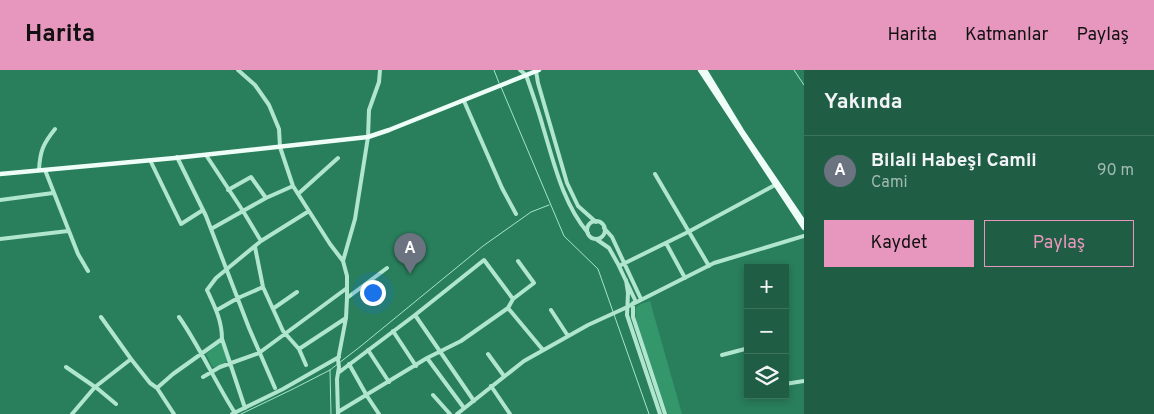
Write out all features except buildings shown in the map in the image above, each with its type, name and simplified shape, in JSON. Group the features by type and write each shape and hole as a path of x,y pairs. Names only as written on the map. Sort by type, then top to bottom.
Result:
{"main road":[{"path":"0,174 178,158 368,137 464,101 538,70"},
{"path":"700,70 804,228"},
{"path":"706,70 742,130 804,222"}],"street":[{"path":"238,70 255,85 269,105 279,129 280,147 293,186 343,261 347,276 347,298 346,318 338,358 338,413"},
{"path":"343,261 355,219 368,137 369,110 379,82 380,70"},
{"path":"520,70 526,75 559,178 572,209 580,224 588,233 608,248 626,280 635,302 633,317 666,414"},
{"path":"538,70 538,83 567,183 578,206 596,222 602,224 612,237 641,299"},
{"path":"464,101 502,188 516,214"},
{"path":"55,129 40,152 42,170 78,254 88,271"},
{"path":"206,155 243,211 260,241"},
{"path":"178,158 203,210 275,388"},
{"path":"298,194 338,158"},
{"path":"150,160 181,224 203,210"},
{"path":"655,174 709,266"},
{"path":"228,190 251,177 266,198"},
{"path":"619,266 688,232 775,185"},
{"path":"211,229 266,198 293,186"},
{"path":"0,200 53,193"},
{"path":"245,408 222,339 222,329 217,310 208,290 216,278 260,241 309,211"},
{"path":"588,233 588,226 596,222"},
{"path":"596,239 604,234 604,228"},
{"path":"0,239 68,231"},
{"path":"457,414 524,361 608,314 618,312 709,266 804,236"},
{"path":"666,243 685,278"},
{"path":"255,247 263,287 284,333 299,349 306,365"},
{"path":"338,373 484,260 513,299"},
{"path":"338,413 428,358 461,341 508,308 513,299 534,282 518,261"},
{"path":"347,298 387,268"},
{"path":"626,280 628,293 627,315 660,414"},
{"path":"217,310 263,287"},
{"path":"203,377 230,362 260,352 347,288"},
{"path":"274,308 297,292"},
{"path":"508,308 543,350"},
{"path":"551,310 568,336"},
{"path":"415,315 474,401"},
{"path":"101,317 131,359 150,383 157,388 174,414"},
{"path":"179,317 202,353 234,413 283,389 338,358"},
{"path":"299,349 346,318"},
{"path":"393,331 416,366"},
{"path":"157,388 222,339"},
{"path":"722,355 744,349"},
{"path":"368,350 389,382"},
{"path":"488,354 504,376"},
{"path":"428,358 464,408"},
{"path":"72,414 95,387 131,359"},
{"path":"349,364 367,396 380,414"},
{"path":"66,367 116,404"},
{"path":"789,383 804,381"},
{"path":"491,386 510,414"},
{"path":"433,395 450,414"}],"green space":[{"path":"650,301 682,414 668,414 642,343 636,308"},
{"path":"220,343 228,361 215,368 206,354"}],"waterway":[{"path":"494,70 499,83"},
{"path":"794,70 804,85"},
{"path":"501,87 564,236 598,269 649,414"},
{"path":"241,414 330,370 483,246 531,212 549,205"},
{"path":"330,370 331,414"}],"place":[{"name":"Bilali Habeşi Camii","path":"410,274"}]}
